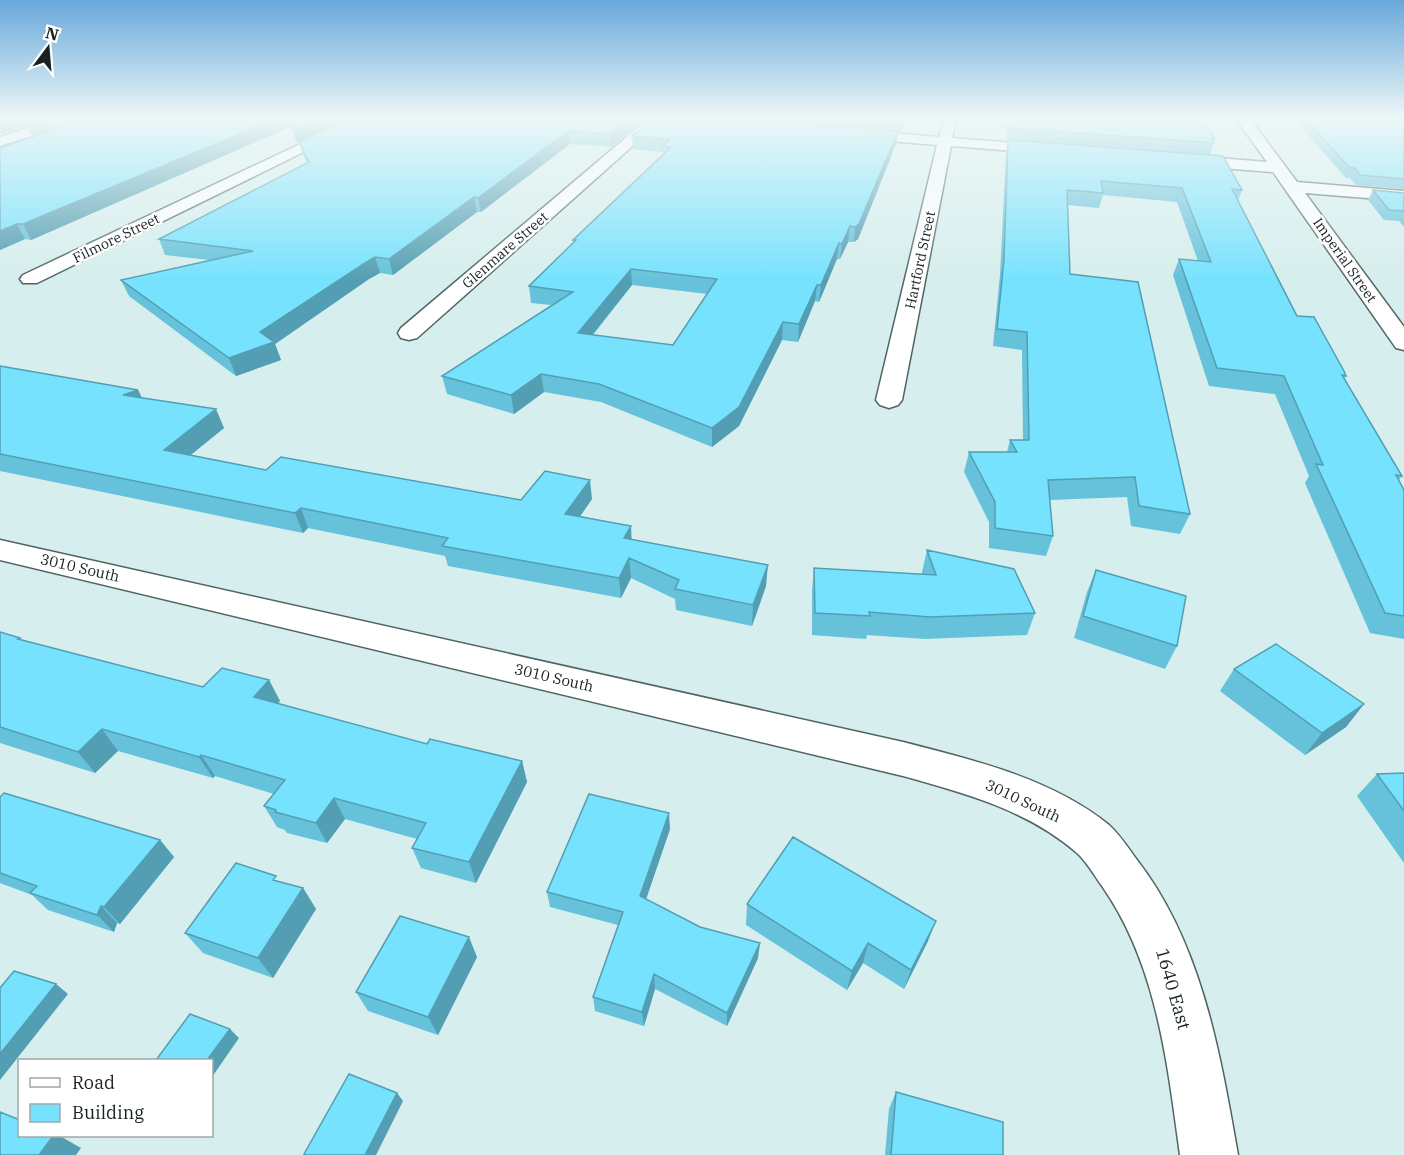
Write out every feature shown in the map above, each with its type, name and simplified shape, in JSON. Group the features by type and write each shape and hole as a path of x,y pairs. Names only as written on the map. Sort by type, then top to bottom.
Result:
{"street":[{"name":"Filmore Street","path":"30,279 251,173"},
{"name":"Glenmare Street","path":"409,333 594,173"},
{"name":"Hartford Street","path":"890,400 938,173"},
{"name":"Imperial Street","path":"1283,173 1404,343"},
{"path":"1293,187 1404,195"},
{"name":"3010 South","path":"0,549 952,771 998,787 1047,809 1094,840"},
{"name":"1640 East","path":"1094,840 1126,879 1155,930 1176,992 1193,1066 1209,1155"}],"building":[{"path":"0,173 146,173 23,224 0,231"},
{"path":"288,173 512,173 478,198 474,197 389,259 375,257 260,332 274,342 229,358 121,280 253,251 159,239"},
{"path":"644,173 880,173 859,224 855,227 850,226 842,244 839,243 821,285 817,285 799,324 783,322 739,407 712,428 599,384 541,374 511,395 442,376 573,292 529,286 576,240 573,240","holes":["631,269 717,279 673,345 578,333"]},
{"path":"1007,173 1232,173 1242,190 1232,189 1297,316 1314,317 1346,376 1342,375 1402,476 1396,475 1404,490 1404,616 1385,613 1316,464 1323,465 1284,376 1217,368 1179,259 1211,262 1182,188 1101,181 1103,193 1067,190 1070,274 1138,282 1190,514 1139,506 1135,477 1048,480 1053,536 995,528 995,502 969,452 1017,452 1010,440 1029,440 1027,332 997,329 1004,259"},
{"path":"1358,173 1404,173 1404,179 1360,175"},
{"path":"1373,190 1404,193 1404,211 1389,210"},
{"path":"0,366 138,390 123,395 216,409 164,450 266,470 281,457 521,500 545,471 590,480 565,514 631,526 624,538 768,565 753,605 675,589 679,580 629,558 619,578 442,546 448,538 301,508 295,513 0,454"},
{"path":"927,550 1014,569 1035,613 930,617 869,612 870,616 815,613 814,568 936,575"},
{"path":"1096,570 1186,596 1177,646 1083,616"},
{"path":"0,632 20,638 18,639 203,687 222,668 269,680 254,697 427,744 430,739 522,761 469,862 412,848 426,823 334,798 316,823 275,812 276,810 264,806 285,780 201,755 199,757 102,729 78,752 0,727"},
{"path":"1276,644 1364,704 1322,733 1234,669"},
{"path":"1404,773 1404,811 1377,774"},
{"path":"4,793 160,840 104,907 101,906 97,915 30,893 37,886 0,873 0,797"},
{"path":"589,794 669,813 640,896 700,927 760,943 727,1013 654,974 642,1012 593,997 623,912 547,892"},
{"path":"793,837 936,921 911,970 868,943 852,971 747,904"},
{"path":"236,863 276,876 273,880 303,888 258,958 185,933"},
{"path":"400,916 469,937 428,1017 356,992"},
{"path":"14,971 56,984 0,1054 0,988"},
{"path":"190,1014 230,1029 208,1059 157,1059"},
{"path":"349,1074 397,1093 365,1155 304,1154"},
{"path":"896,1092 1003,1122 1003,1155 891,1155"},
{"path":"0,1112 18,1119 18,1137 52,1137 39,1155 0,1155"}]}
